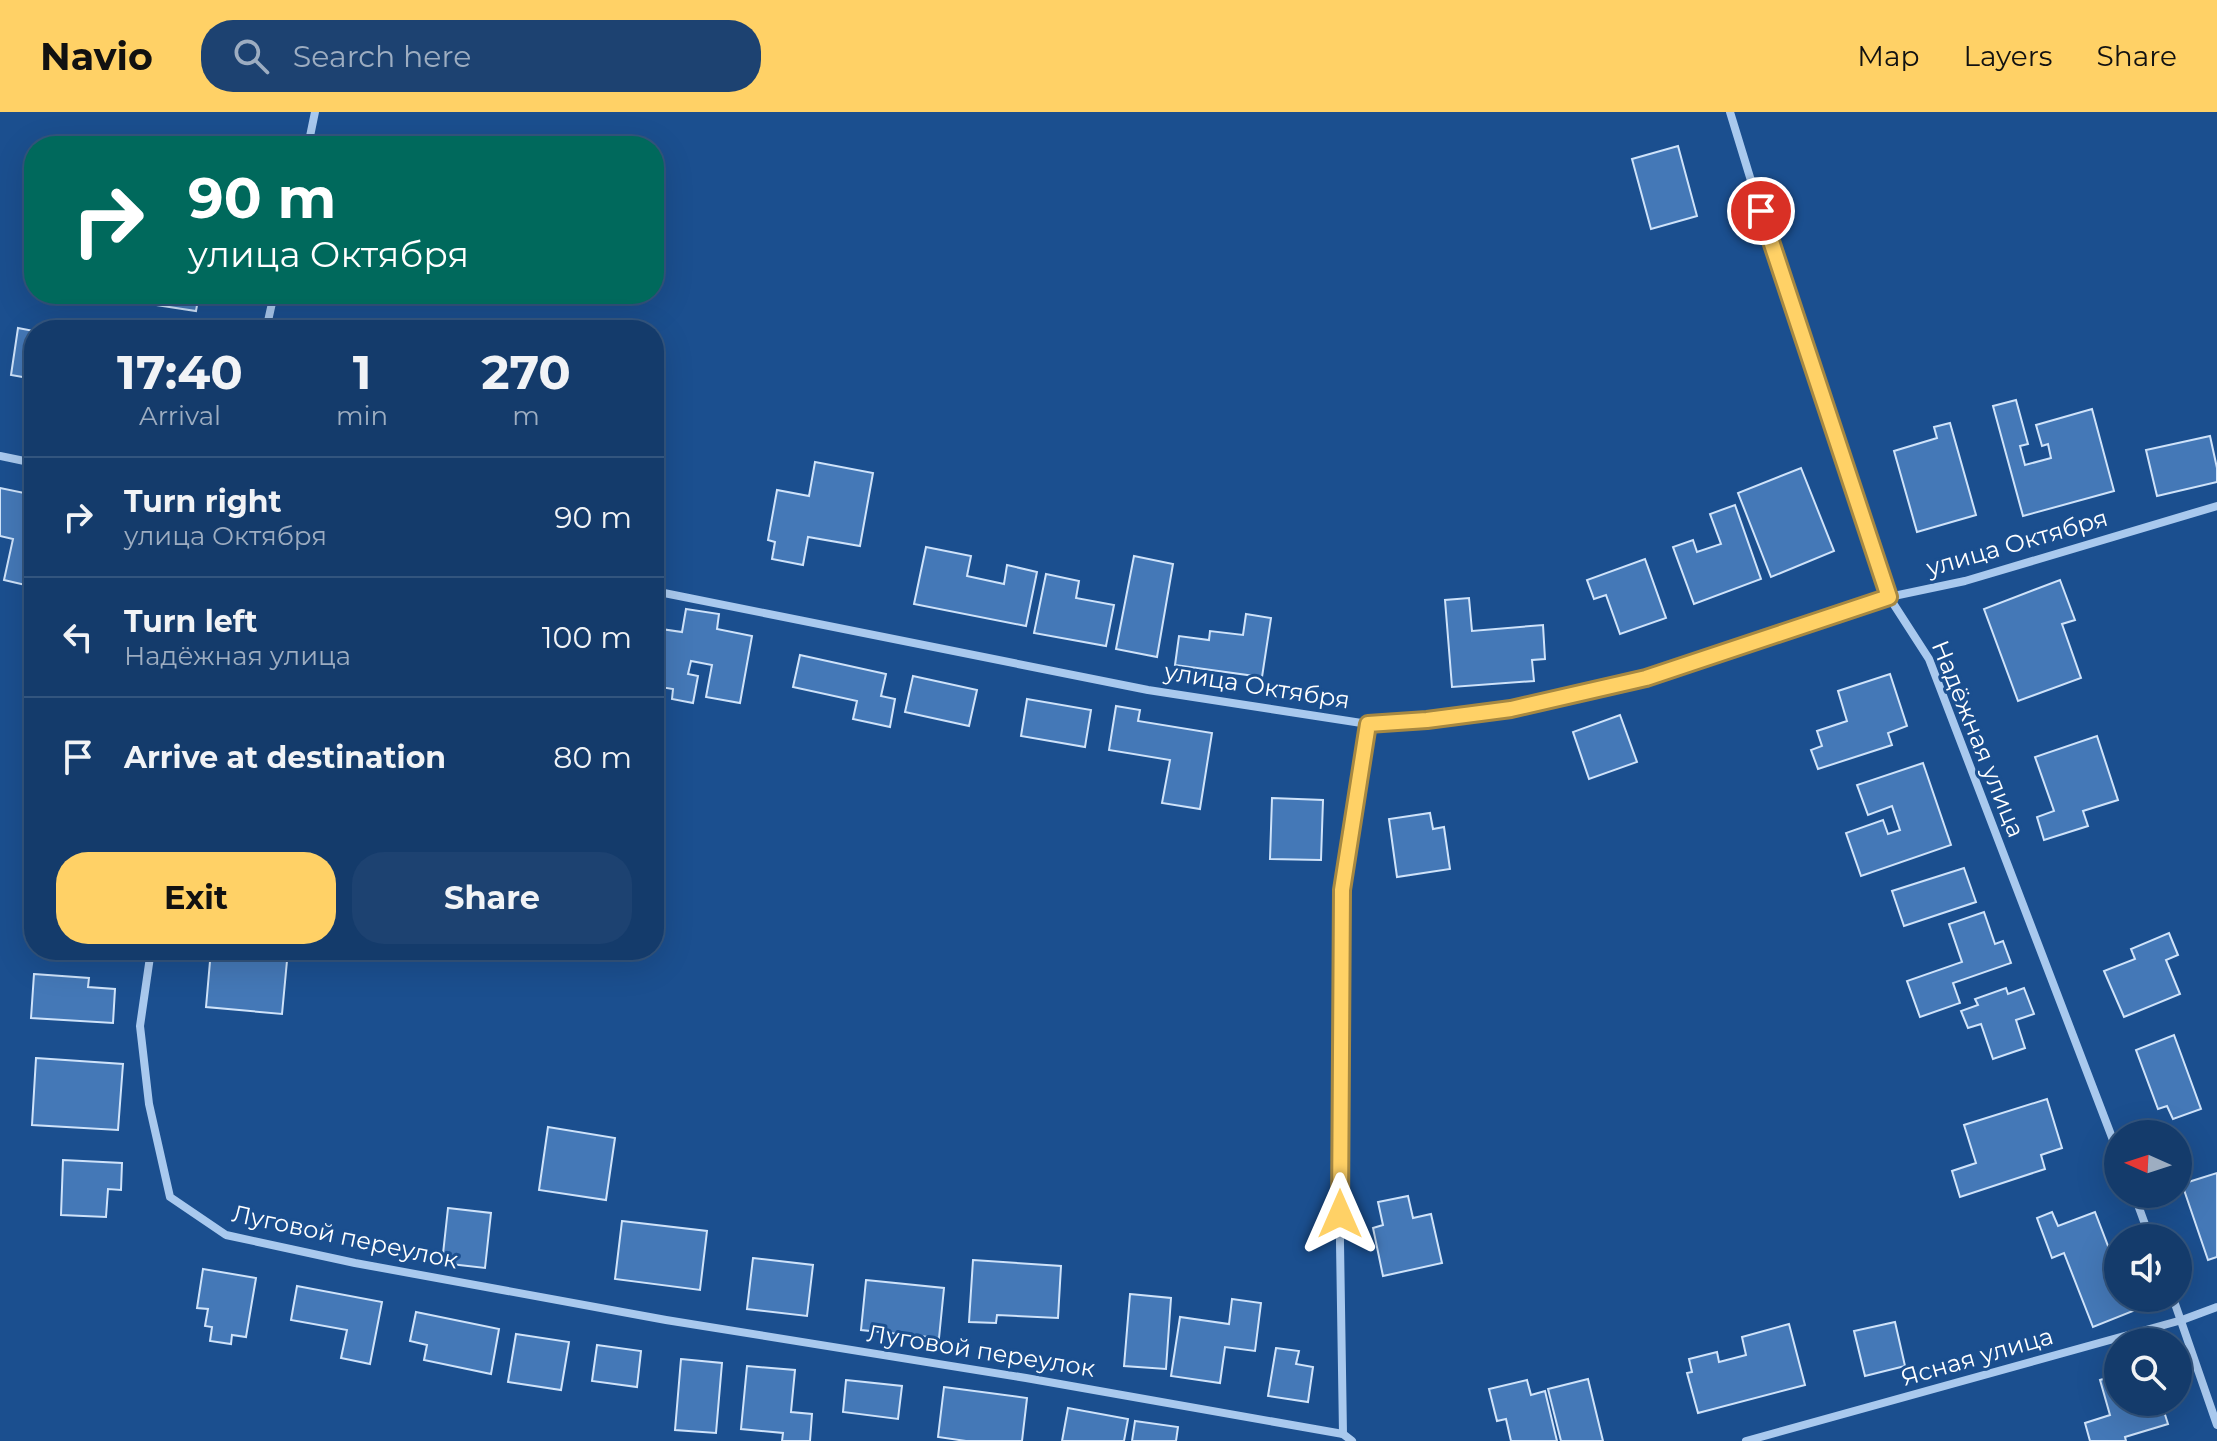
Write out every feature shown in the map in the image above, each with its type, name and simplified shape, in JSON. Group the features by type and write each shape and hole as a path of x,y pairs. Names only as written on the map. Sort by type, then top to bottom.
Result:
{"street":[{"path":"310,136 315,112"},
{"name":"Надёжная улица","path":"1730,112 1768,236 1889,597 1929,659 2105,1120"},
{"path":"0,456 24,461"},
{"name":"улица Октября","path":"664,593 1148,690 1368,724 1511,709 1646,678 1889,597 1965,581 2217,506"},
{"path":"1352,1441 1343,1434 1340,1243 1342,890 1368,724"},
{"name":"Луговой переулок","path":"150,960 140,1026 149,1104 170,1197 226,1235 355,1263 666,1320 1026,1378 1343,1434"},
{"name":"Ясная улица","path":"1746,1441 2182,1320 2217,1307"},
{"path":"2179,1312 2217,1425"}],"building":[{"path":"1678,146 1697,216 1651,229 1632,159"},
{"path":"149,304 197,304 196,311"},
{"path":"18,328 24,329 24,377 11,375"},
{"path":"2016,400 2028,444 2020,446 2025,465 2051,458 2048,444 2042,446 2036,425 2092,409 2114,491 2023,516 1993,406"},
{"path":"1950,423 1976,515 1917,532 1894,451 1937,438 1934,427"},
{"path":"2210,436 2217,482 2157,496 2146,450"},
{"path":"815,462 873,473 860,546 808,537 803,565 772,559 775,542 768,540 777,490 809,496"},
{"path":"1801,468 1834,551 1771,577 1738,493"},
{"path":"0,488 24,493 24,585 4,580 13,539 0,536"},
{"path":"1735,505 1761,579 1694,604 1673,547 1693,540 1697,552 1721,544 1710,514"},
{"path":"926,547 971,556 967,576 1004,584 1007,565 1037,572 1026,626 914,604"},
{"path":"1134,556 1173,564 1157,657 1116,649"},
{"path":"1645,559 1666,618 1620,634 1606,595 1594,599 1587,580"},
{"path":"1046,574 1079,581 1076,598 1114,605 1106,646 1034,633"},
{"path":"2060,580 2075,620 2062,624 2081,678 2018,701 1984,609"},
{"path":"1469,598 1472,631 1543,625 1545,659 1532,660 1534,681 1452,687 1445,600"},
{"path":"686,609 719,614 717,629 752,636 740,703 706,697 712,665 691,661 688,674 698,676 693,703 672,699 673,689 664,688 664,629 682,632"},
{"path":"1246,614 1271,618 1262,677 1175,665 1179,636 1209,640 1210,631 1243,635"},
{"path":"800,655 886,674 881,696 895,699 890,727 853,719 857,701 793,687"},
{"path":"1890,674 1907,726 1888,733 1892,745 1818,769 1811,750 1822,746 1817,731 1847,721 1838,691"},
{"path":"913,676 977,690 969,726 905,712"},
{"path":"1027,699 1091,710 1085,747 1021,736"},
{"path":"1116,706 1140,710 1138,721 1212,733 1200,809 1162,803 1170,760 1109,750"},
{"path":"1620,715 1637,762 1589,779 1573,732"},
{"path":"2097,736 2118,800 2083,811 2088,826 2044,840 2037,817 2054,811 2035,757"},
{"path":"1923,763 1951,845 1861,876 1846,833 1883,820 1888,834 1900,830 1892,806 1868,815 1857,785"},
{"path":"1272,798 1323,800 1321,860 1270,859"},
{"path":"1430,813 1433,829 1444,827 1450,869 1397,877 1389,819"},
{"path":"1964,868 1976,902 1904,926 1892,891"},
{"path":"1984,912 1995,944 2003,941 2011,963 1953,983 1960,1003 1920,1017 1907,981 1962,962 1949,924"},
{"path":"2169,933 2178,955 2166,960 2180,994 2124,1017 2104,971 2135,959 2131,949"},
{"path":"210,960 287,960 282,1014 206,1007"},
{"path":"34,974 89,978 88,987 115,989 113,1023 31,1018"},
{"path":"2006,988 2008,994 2024,988 2034,1014 2016,1020 2025,1048 1993,1059 1981,1024 1968,1028 1961,1011 1978,1005 1975,999"},
{"path":"2174,1035 2201,1109 2173,1119 2167,1106 2158,1109 2136,1050"},
{"path":"36,1058 123,1064 118,1130 32,1125"},
{"path":"2047,1099 2062,1148 2041,1155 2045,1169 1960,1197 1952,1171 1976,1163 1964,1125"},
{"path":"548,1127 615,1138 606,1200 539,1190"},
{"path":"63,1160 122,1163 121,1190 108,1189 106,1217 61,1215"},
{"path":"2217,1173 2217,1257 2208,1260 2190,1208 2192,1181"},
{"path":"1408,1196 1413,1218 1431,1214 1442,1263 1383,1276 1373,1228 1383,1225 1378,1202"},
{"path":"448,1208 491,1213 485,1268 442,1263"},
{"path":"2052,1212 2058,1226 2095,1212 2104,1235 2104,1312 2130,1312 2093,1327 2064,1253 2052,1258 2037,1218"},
{"path":"622,1221 707,1231 700,1290 615,1279"},
{"path":"753,1258 813,1265 807,1316 747,1309"},
{"path":"973,1260 1061,1266 1058,1318 997,1315 996,1323 969,1322"},
{"path":"203,1269 256,1278 246,1337 232,1335 231,1344 210,1341 212,1327 205,1326 208,1309 197,1308"},
{"path":"866,1280 944,1288 939,1338 861,1330"},
{"path":"297,1286 382,1302 370,1364 341,1358 347,1330 291,1320"},
{"path":"1130,1294 1171,1298 1166,1369 1124,1366"},
{"path":"1232,1299 1261,1303 1255,1351 1225,1347 1220,1383 1171,1376 1180,1317 1229,1324"},
{"path":"416,1312 499,1329 491,1374 424,1360 427,1345 410,1341"},
{"path":"1895,1322 1905,1366 1865,1376 1854,1331"},
{"path":"1789,1324 1805,1385 1698,1413 1687,1373 1692,1372 1689,1359 1717,1352 1719,1362 1746,1355 1742,1337"},
{"path":"516,1334 569,1342 561,1390 508,1382"},
{"path":"597,1345 641,1351 637,1387 592,1381"},
{"path":"1276,1348 1299,1351 1296,1364 1313,1367 1308,1402 1268,1396"},
{"path":"681,1359 722,1363 716,1433 675,1430"},
{"path":"747,1366 795,1370 791,1412 812,1414 810,1441 782,1441 783,1433 741,1429"},
{"path":"1588,1379 1603,1441 1561,1441 1548,1389"},
{"path":"846,1380 902,1386 898,1419 843,1412"},
{"path":"1527,1380 1531,1395 1545,1391 1557,1441 1511,1441 1506,1419 1497,1421 1489,1389"},
{"path":"944,1387 1027,1398 1022,1441 966,1441 938,1437"},
{"path":"1068,1408 1128,1419 1124,1441 1062,1441"},
{"path":"2107,1416 2165,1416 2168,1424 2125,1437 2126,1441 2090,1441 2085,1423"},
{"path":"1135,1421 1178,1427 1176,1441 1132,1441"}],"route":[{"path":"1340,1214 1342,890 1368,724 1511,709 1646,678 1889,597 1761,211"}]}
